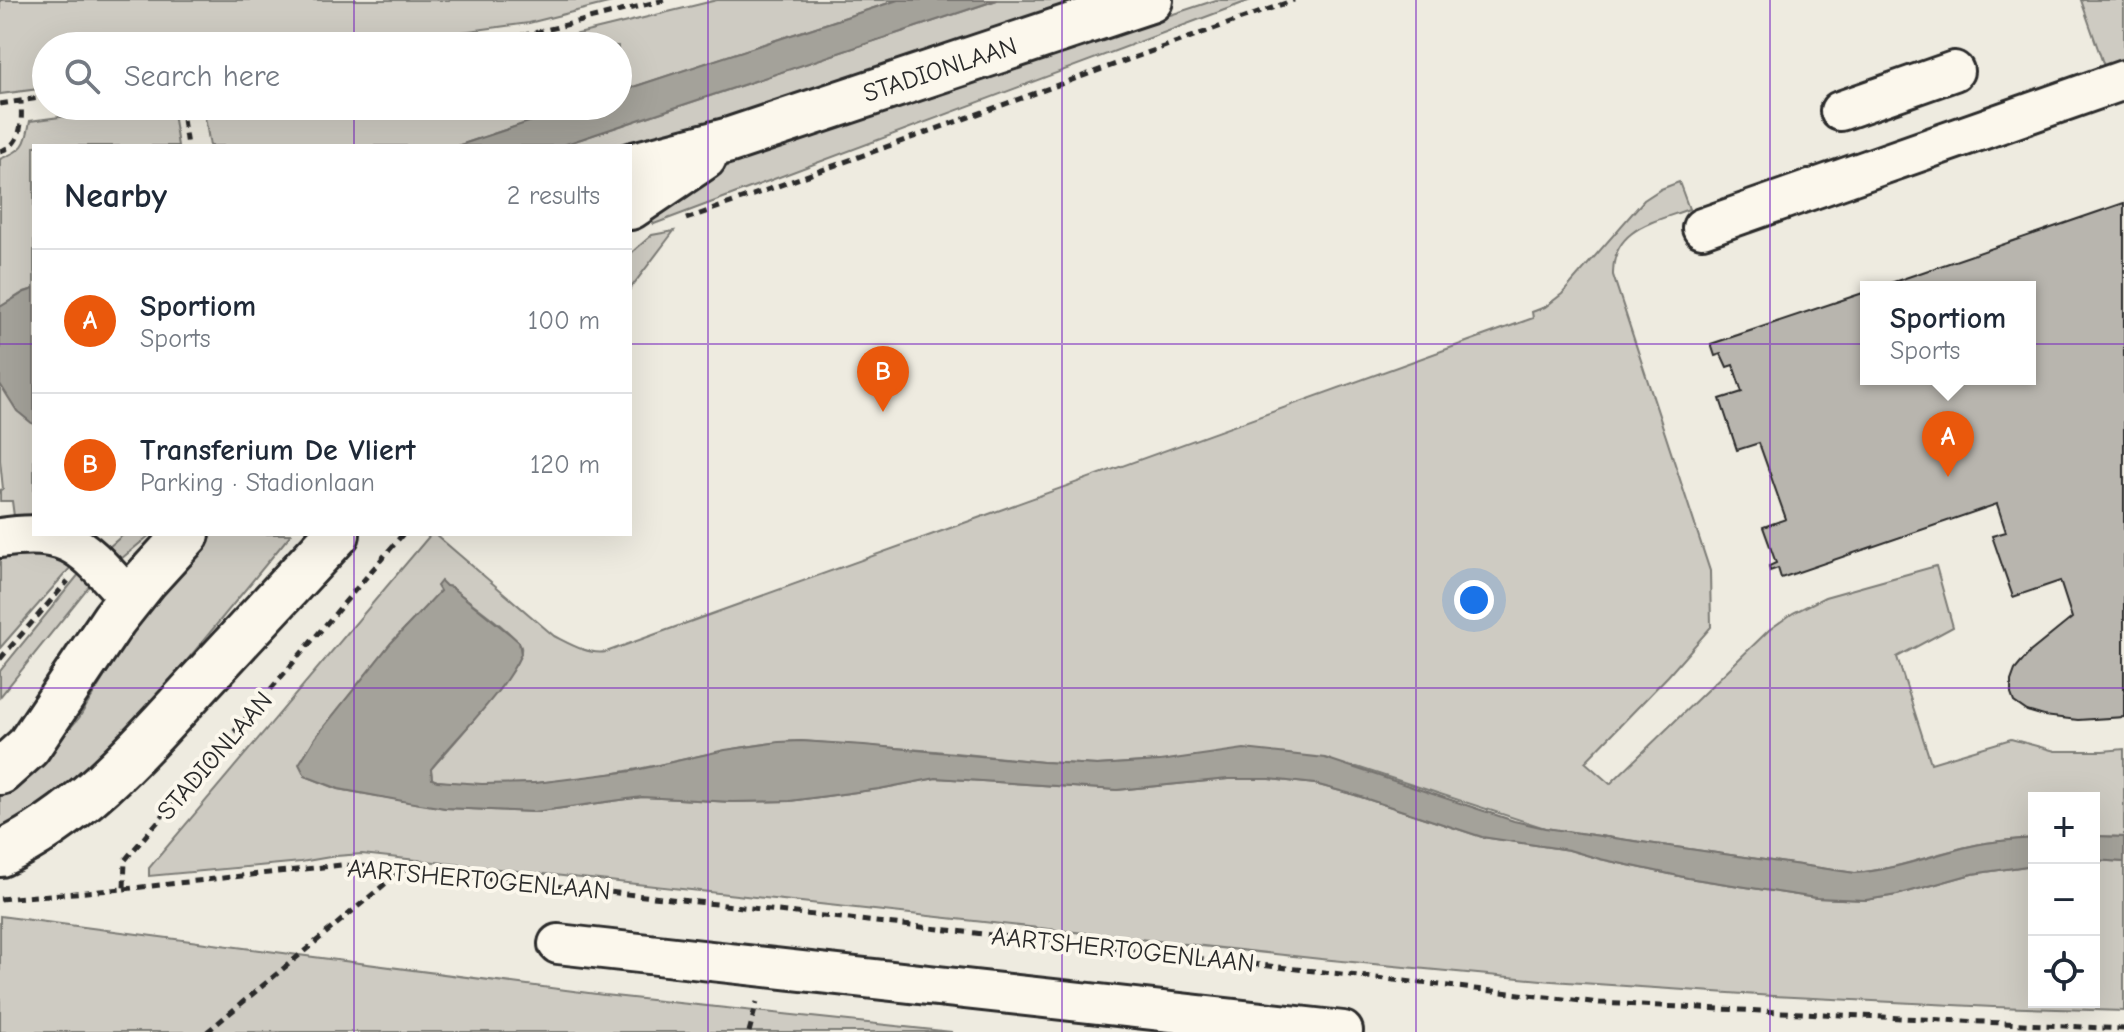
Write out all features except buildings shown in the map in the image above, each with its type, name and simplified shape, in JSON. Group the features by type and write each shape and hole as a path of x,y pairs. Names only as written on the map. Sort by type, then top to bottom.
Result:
{"main road":[{"name":"STADIONLAAN","path":"632,165 730,140 1150,0"},
{"name":"STADIONLAAN","path":"632,206 730,140"},
{"path":"0,772 28,747 130,599 185,536"},
{"path":"0,854 66,816 98,789 153,734 335,536"},
{"path":"0,733 64,693"}],"lane":[{"path":"1840,111 1954,71"},
{"path":"1702,228 2124,80"},
{"path":"0,538 54,536 75,544 130,599"},
{"path":"558,944 1268,1027 1343,1031"}],"path":[{"path":"538,32 664,0"},
{"path":"678,222 1294,0"},
{"path":"0,104 32,99"},
{"path":"0,151 9,149 22,130 21,101"},
{"path":"183,120 187,144"},
{"name":"STADIONLAAN","path":"124,889 125,860 401,536"},
{"path":"0,659 90,557"},
{"name":"AARTSHERTOGENLAAN","path":"124,889 341,865 403,869 1600,1003 2124,1029"},
{"path":"207,1032 403,869"},
{"path":"0,899 124,889"}],"shaded area":[{"path":"0,0 620,0 529,23 462,32 32,32 32,90 0,94"},
{"path":"717,0 898,0 632,87 632,32 586,32"},
{"path":"898,0 997,0 566,144 463,144 535,120 632,120 632,87"},
{"path":"997,0 1100,0 632,152 632,144 566,144"},
{"path":"1216,0 1251,0 654,224 647,215 681,188 740,160 919,97"},
{"path":"2081,0 2124,0 2124,59 2104,66"},
{"path":"174,120 178,144 32,144 32,290 0,307 0,159 22,146 30,121"},
{"path":"205,120 535,120 463,144 210,144"},
{"path":"1679,182 1689,209 1649,223 1627,237 1615,259 1613,275 1710,571 1711,627 1585,762 1610,784 1769,630 1793,613 1825,597 1936,566 1953,627 1897,657 1931,763 2011,739 2055,751 2124,749 2124,837 2100,836 2100,792 2028,792 2028,839 1979,844 1885,869 1855,873 1545,828 1357,767 1160,761 1097,765 801,741 737,748 560,781 486,784 437,781 432,779 431,769 499,688 511,671 521,647 500,625 446,586 391,643 315,738 305,776 338,789 445,808 534,812 642,797 732,802 790,801 936,778 1117,790 1228,779 1270,779 1315,784 1482,837 1569,850 1688,878 1816,898 1866,900 1897,895 1972,874 2028,866 2028,1008 2100,1008 2100,860 2124,862 2124,1011 1993,1007 1773,996 1552,981 1321,959 362,854 149,876 149,868 429,536 437,536 554,636 586,650 606,652 1533,318 1532,312 1545,307 1562,294 1644,200"},
{"path":"674,231 632,286 632,252 652,235"},
{"path":"32,290 32,423 17,411 0,384 0,307"},
{"path":"0,384 32,422 32,523 15,524 12,501 0,501 0,490 3,489"},
{"path":"122,536 149,536 121,559 101,554"},
{"path":"203,536 289,536 143,714 92,769 40,810 0,830 0,795 29,775 79,718 125,643"},
{"path":"19,549 78,559 0,648 0,552"},
{"path":"84,568 90,577 90,585 0,697 0,671"},
{"path":"441,581 451,587 519,642 521,654 492,699 431,769 432,779 437,781 536,783 632,771 725,750 801,741 1097,765 1160,761 1244,749 1325,758 1514,821 1545,828 1855,873 1899,866 1979,844 2028,839 2028,866 1972,874 1897,895 1866,900 1816,898 1688,878 1569,850 1482,837 1315,784 1270,779 1228,779 1117,790 936,778 790,801 732,802 642,797 534,812 445,808 339,789 305,776 299,764 315,738 391,643 440,591 437,586"},
{"path":"2100,836 2124,837 2124,862 2100,860"},
{"path":"0,916 604,995 952,1032 0,1032"}],"place":[{"name":"Transferium De Vliert","path":"883,412"},
{"name":"Sportiom","path":"1948,477"}]}
